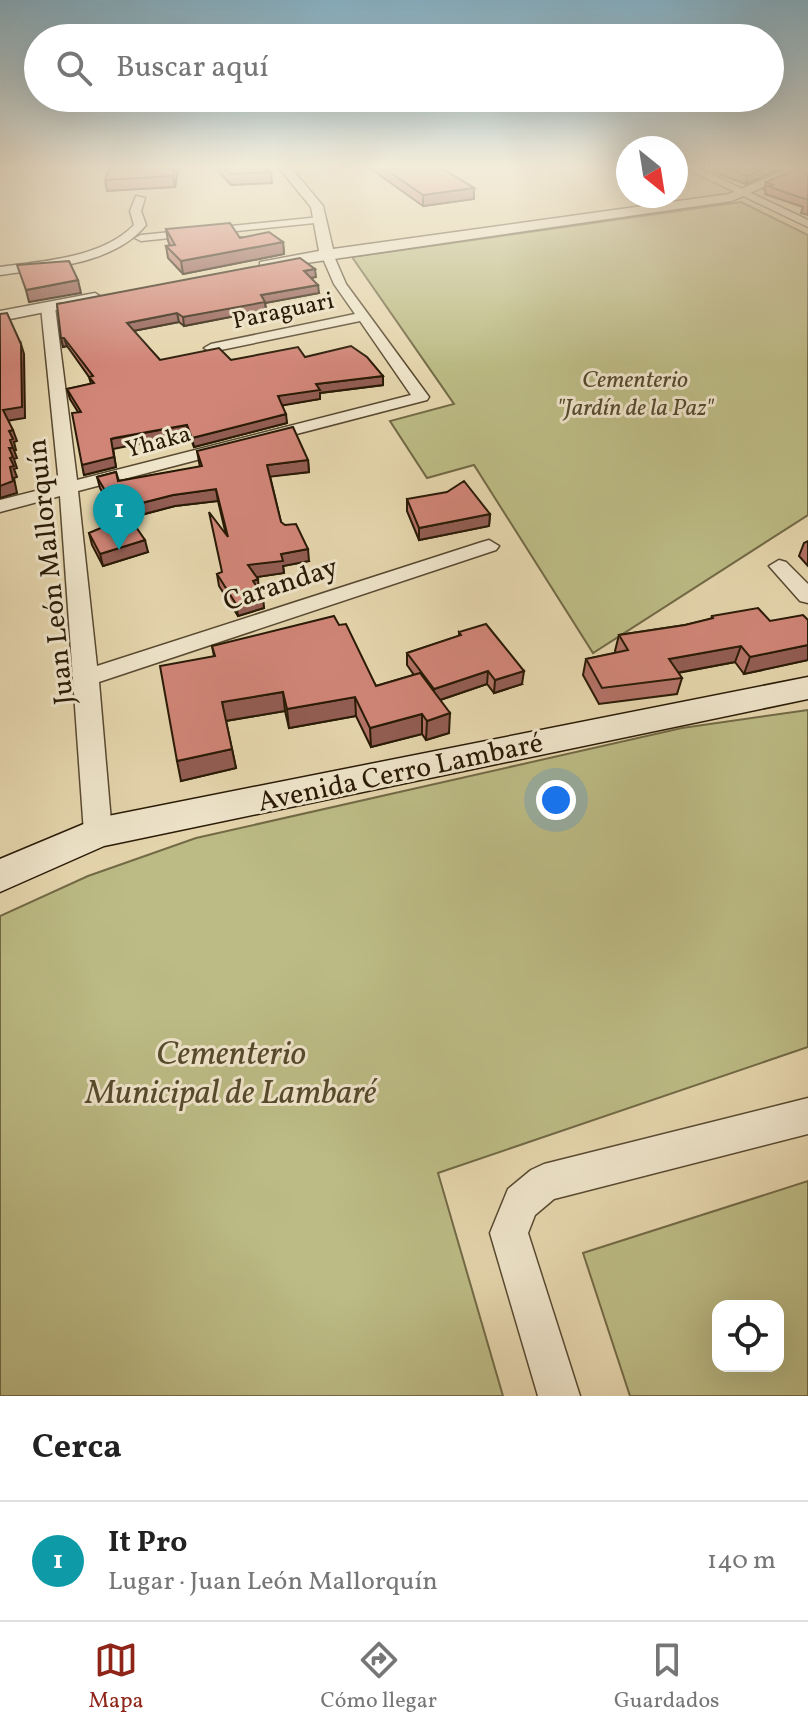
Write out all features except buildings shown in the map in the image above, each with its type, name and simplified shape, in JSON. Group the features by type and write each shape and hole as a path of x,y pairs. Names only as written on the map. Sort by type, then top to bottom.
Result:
{"main road":[{"name":"Avenida Cerro Lambaré","path":"0,876 98,833 808,688"}],"street":[{"path":"0,271 63,261 132,234"},
{"path":"141,238 179,234"},
{"path":"323,234 327,254 340,284 364,316"},
{"path":"250,268 469,234"},
{"path":"0,316 110,295"},
{"name":"Juan León Mallorquín","path":"48,307 71,488 89,677 98,833"},
{"name":"Paraguari","path":"211,348 364,316"},
{"name":"Yhaka","path":"0,506 421,397 364,316"},
{"name":"Caranday","path":"89,677 489,546"},
{"path":"779,566 808,596"},
{"path":"559,1396 509,1233 521,1202 544,1183 808,1116"}],"green space":[{"name":"Cementerio \"Jardín de la Paz\"","path":"514,234 808,235 808,515 593,653 474,465 427,478 390,421 454,404 352,257"},
{"name":"Cementerio Municipal de Lambaré","path":"808,710 808,1047 438,1173 503,1396 0,1396 0,916 88,876 196,838 682,728"},
{"path":"808,1181 808,1396 630,1396 583,1253"}],"place":[{"name":"It Pro","path":"119,550"}]}
